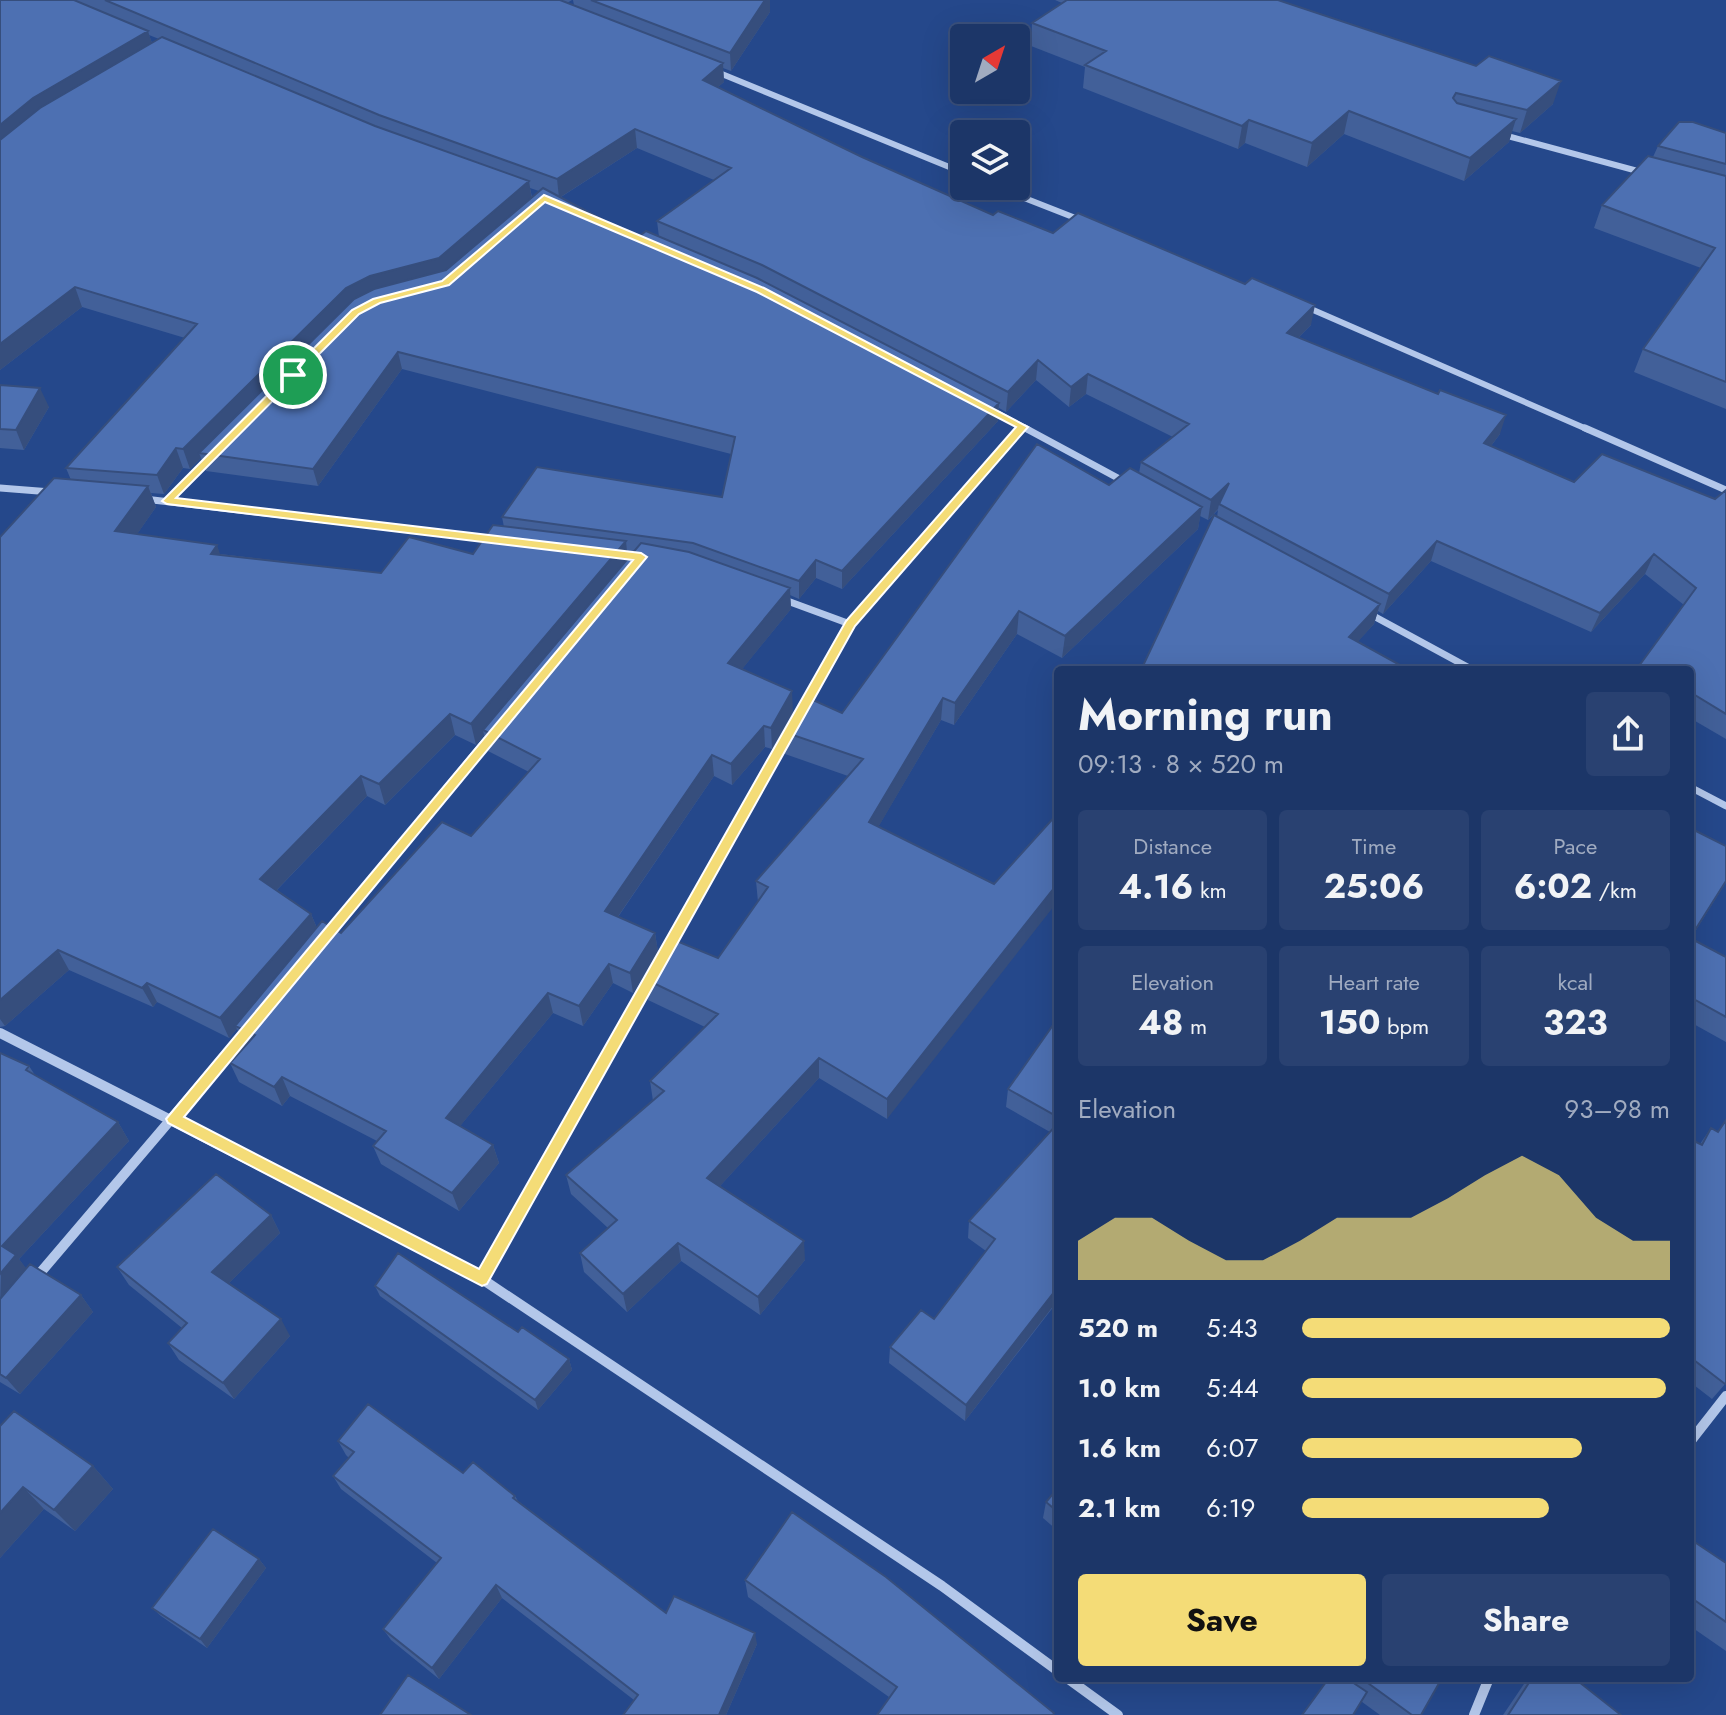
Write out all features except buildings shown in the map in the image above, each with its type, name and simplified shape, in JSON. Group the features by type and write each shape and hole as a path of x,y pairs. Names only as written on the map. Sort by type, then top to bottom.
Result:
{"street":[{"path":"715,71 950,167"},
{"path":"1498,133 1661,177"},
{"path":"1030,200 1098,227"},
{"path":"1298,304 1355,325 1726,490"},
{"path":"981,405 1135,488"},
{"path":"662,958 850,624 1022,427"},
{"path":"167,501 211,456"},
{"path":"0,488 61,493"},
{"path":"137,498 499,540"},
{"path":"779,598 850,624"},
{"path":"1360,609 1466,666"},
{"path":"323,938 502,722"},
{"path":"1694,789 1726,806"},
{"path":"482,1279 654,972"},
{"path":"31,1284 253,1023"},
{"path":"0,1033 482,1279 942,1586 1054,1668"},
{"path":"1694,1437 1726,1396"},
{"path":"1073,1682 1118,1715"},
{"path":"1474,1715 1487,1682"}],"route":[{"path":"544,198 760,290 1022,427 850,624 482,1279 173,1119 641,557 167,501 293,375 355,312 376,301 410,295 446,283 544,198"}]}
